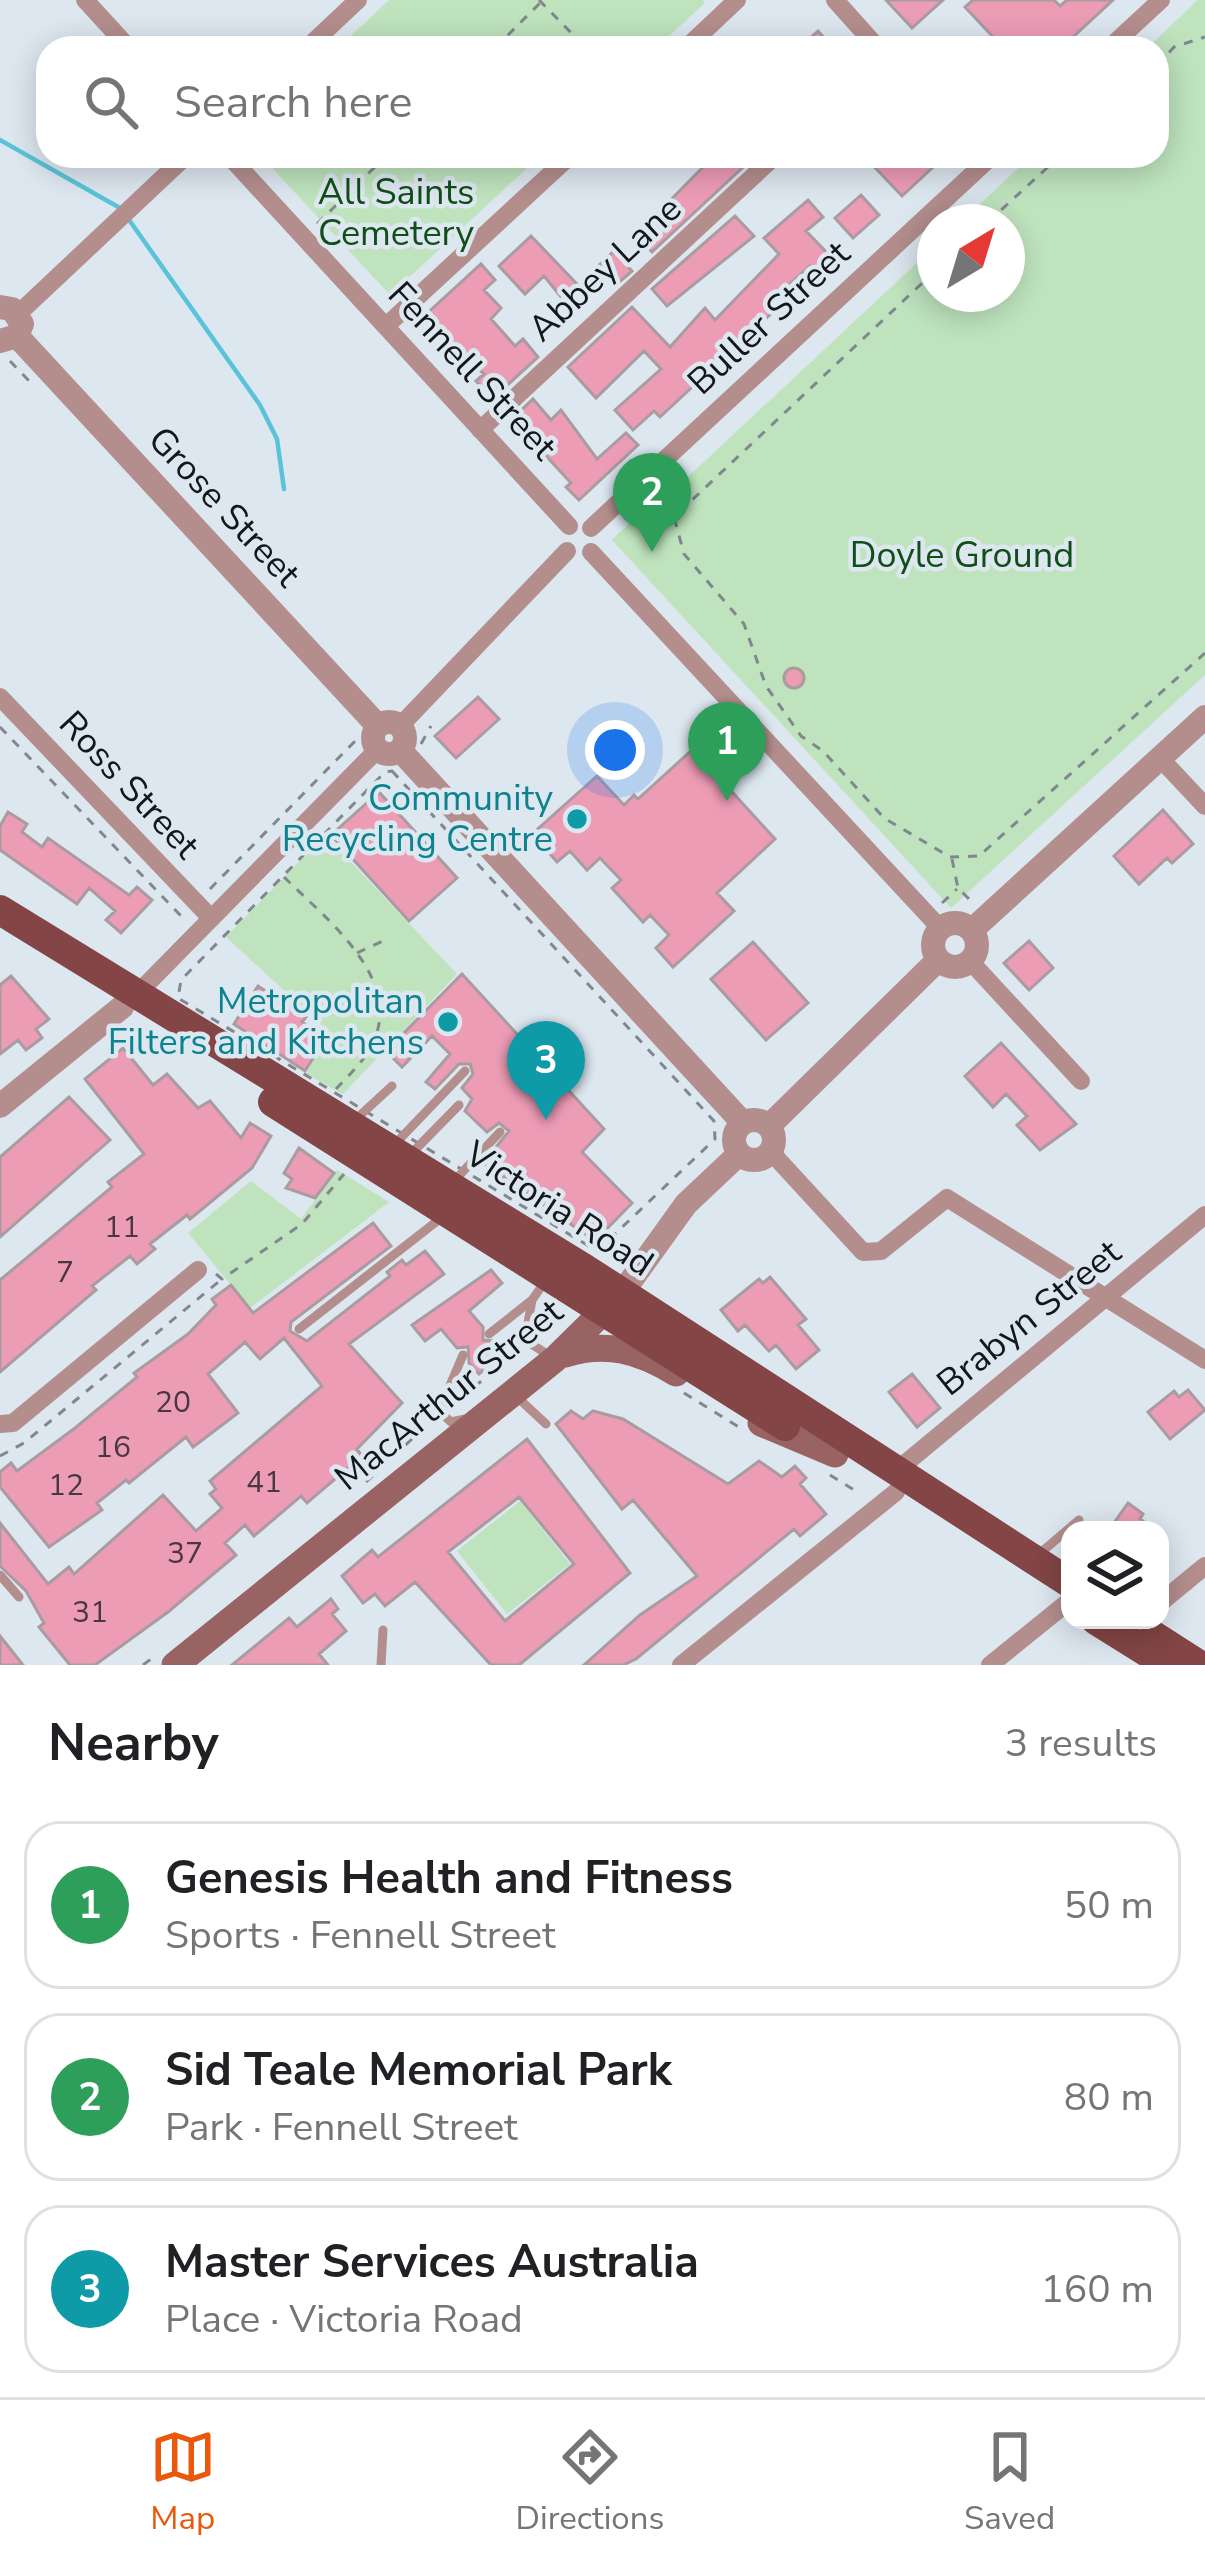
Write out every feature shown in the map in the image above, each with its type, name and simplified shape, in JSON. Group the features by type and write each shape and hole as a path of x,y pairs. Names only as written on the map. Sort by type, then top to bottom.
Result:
{"main road":[{"name":"Victoria Road","path":"0,910 128,1001 449,1199 1061,1591"},
{"name":"Victoria Road","path":"0,931 399,1153 449,1199 485,1246 539,1290 612,1304 835,1454 895,1482 1032,1560 1061,1588"},
{"name":"MacArthur Street","path":"168,1658 486,1415 612,1304"},
{"path":"555,1359 592,1348 633,1351 752,1419 835,1454"},
{"path":"1110,1629 1168,1665"},
{"path":"1146,1629 1199,1665"}],"street":[{"path":"85,0 118,36"},
{"path":"320,36 358,0"},
{"path":"699,36 737,0"},
{"path":"835,0 867,36"},
{"path":"1122,36 1161,0"},
{"path":"9,325 173,168"},
{"name":"Fennell Street","path":"240,168 569,526"},
{"path":"386,326 557,168"},
{"name":"Abbey Lane","path":"480,430 762,168"},
{"name":"Buller Street","path":"591,528 976,168"},
{"name":"Grose Street","path":"9,325 389,747 743,1123"},
{"path":"580,523 591,528 596,540 591,552 578,557 566,551 562,538 569,526 580,523"},
{"path":"0,1106 128,1001 389,747 566,551"},
{"path":"591,552 934,922 979,924"},
{"name":"Ross Street","path":"0,697 211,918"},
{"path":"934,922 932,947 938,960 954,967 970,961 977,949 979,924 1205,717"},
{"path":"1160,758 1205,806"},
{"path":"769,1126 938,960"},
{"path":"970,961 1081,1081"},
{"path":"757,1120 769,1126 775,1139 771,1152 759,1160 740,1154 734,1141 743,1123 757,1120"},
{"path":"771,1152 863,1252 881,1251 947,1198 1205,1360"},
{"name":"MacArthur Street","path":"612,1304 686,1204 740,1154"},
{"name":"Brabyn Street","path":"681,1665 1205,1215"},
{"path":"0,1424 13,1423 197,1270"},
{"path":"1169,1590 1205,1566"},
{"path":"990,1665 1061,1603"}],"lane":[{"path":"399,1153 465,1071"},
{"path":"350,1124 392,1086"},
{"path":"399,1153 459,1105"},
{"path":"299,1329 449,1199 500,1132"},
{"path":"489,1334 539,1290"},
{"path":"539,1290 529,1343 555,1359"},
{"path":"463,1355 442,1413 451,1422 486,1415"},
{"path":"512,1394 546,1424"},
{"path":"1032,1560 1079,1520"},
{"path":"0,1575 19,1597"},
{"path":"382,1630 382,1665"}],"path":[{"path":"506,36 540,1 574,36"},
{"path":"1169,56 1190,38 1205,37"},
{"path":"317,224 374,168"},
{"path":"1008,204 1047,168"},
{"path":"676,512 917,288"},
{"path":"658,494 676,512 684,554 744,624 778,710 884,818 952,857 979,856 990,848 1205,653"},
{"path":"209,890 389,747 421,737 431,726"},
{"path":"0,727 182,918"},
{"path":"178,998 181,980 282,876 389,747"},
{"path":"952,857 958,888 979,924"},
{"path":"282,876 356,953 377,990 377,1026 369,1051 334,1092"},
{"path":"934,922 958,888"},
{"path":"356,953 383,941"},
{"path":"597,1251 715,1139 714,1121"},
{"path":"0,1456 24,1443 222,1279 302,1224 345,1172"},
{"path":"197,1270 222,1279"},
{"path":"353,1494 560,1315"},
{"path":"143,1665 168,1658"}],"green space":[{"path":"389,0 705,3 669,36 351,36"},
{"name":"Doyle Ground","path":"1198,0 1205,0 1205,675 951,908 612,540 656,498 661,502 917,263 917,312 1025,312 1025,204 980,204 1018,168 1169,168 1169,36 1160,36"},
{"name":"All Saints Cemetery","path":"272,168 527,168 390,295"},
{"path":"325,835 457,974 343,1094 306,1074 329,1032 226,937"},
{"path":"337,1170 389,1202 250,1308 188,1233 251,1181 301,1219"},
{"path":"520,1501 570,1564 507,1614 457,1551"}],"building":[{"path":"886,0 943,0 912,28"},
{"path":"973,0 1054,0 1060,6 1067,0 1113,0 1074,36 992,36 965,7"},
{"path":"702,168 742,168 652,252 636,235"},
{"path":"875,168 932,168 902,196"},
{"path":"861,195 879,215 853,238 835,218"},
{"path":"808,200 823,217 806,231 832,258 816,273 810,266 769,303 775,310 660,417 654,411 633,430 615,410 661,369 644,351 596,398 568,367 632,307 670,347 705,308 715,320 779,254 764,238"},
{"path":"735,216 754,236 667,306 652,289"},
{"path":"531,236 577,284 561,297 544,276 525,294 499,266"},
{"path":"614,251 632,271 616,285 598,266"},
{"path":"481,264 495,280 484,290 501,308 491,319 515,346 523,339 538,357 492,399 476,381 484,374 421,319"},
{"path":"533,399 551,420 561,410 597,459 626,433 638,445 579,500 566,487 571,483 512,419"},
{"path":"794,668 804,678 794,688 784,678"},
{"path":"478,697 499,719 456,758 435,736"},
{"path":"693,749 775,839 717,893 734,911 673,967 656,948 669,935 650,915 643,922 612,888 621,880 600,858 587,870 570,851 557,862 532,834 597,776 624,805 634,795 638,799"},
{"path":"379,792 457,878 409,921 331,835"},
{"path":"1163,810 1193,844 1172,863 1167,858 1139,884 1114,856"},
{"path":"8,812 27,824 22,832 42,847 48,838 129,895 137,887 152,900 121,933 106,920 115,911 89,888 77,904 0,850 0,826"},
{"path":"1029,941 1053,968 1029,990 1004,963"},
{"path":"753,942 808,1003 766,1040 711,979"},
{"path":"462,974 604,1129 582,1152 632,1203 595,1241 483,1163 509,1131 499,1123 487,1132 465,1111 472,1099 462,1088 473,1074 470,1064 459,1064 435,1089 426,1082 450,1054 432,1036 402,1067 386,1051"},
{"path":"11,976 49,1019 36,1029 42,1038 26,1050 18,1040 0,1054 0,985"},
{"path":"258,986 306,1017 302,1022 326,1038 305,1071 234,1024"},
{"path":"1001,1043 1076,1124 1040,1150 1017,1125 1027,1116 1006,1094 993,1107 965,1076"},
{"path":"123,1048 153,1085 167,1074 198,1108 210,1101 241,1138 250,1123 271,1136 252,1168 190,1219 187,1215 150,1244 155,1249 137,1264 130,1256 92,1286 96,1290 0,1372 0,1280 112,1187 108,1182 144,1154 85,1079"},
{"path":"69,1097 110,1140 0,1237 0,1157"},
{"path":"299,1148 334,1173 315,1198 286,1188 292,1179 284,1173"},
{"path":"373,1223 391,1246 291,1322 290,1331 307,1341 390,1276 387,1272 402,1260 406,1265 425,1251 444,1274 349,1344 402,1403 357,1449 362,1456 307,1503 301,1496 254,1536 245,1525 225,1543 236,1555 168,1612 95,1665 70,1665 39,1627 44,1623 26,1591 0,1566 0,1523 48,1584 69,1567 74,1574 163,1495 196,1531 222,1508 210,1494 216,1489 210,1481 322,1386 284,1338 260,1359 245,1342 208,1374 238,1413 193,1447 186,1437 97,1503 102,1510 49,1547 0,1487 0,1472 11,1463 17,1471 75,1428 137,1377 134,1373 188,1334 216,1305 212,1299 231,1285 253,1313"},
{"path":"491,1270 502,1283 469,1311 483,1327 483,1340 495,1341 504,1353 479,1374 469,1363 468,1347 457,1348 441,1329 425,1341 412,1325"},
{"path":"770,1277 806,1319 798,1325 819,1350 796,1369 776,1345 769,1351 745,1325 738,1331 721,1310 759,1279 763,1283"},
{"path":"912,1374 940,1408 917,1427 889,1392"},
{"path":"1188,1390 1205,1410 1170,1439 1148,1412 1174,1391 1179,1397"},
{"path":"571,1411 583,1419 593,1411 623,1419 728,1484 759,1461 782,1477 795,1466 806,1478 800,1484 826,1514 800,1536 794,1529 636,1659 623,1665 584,1665 640,1615 697,1576 633,1500 622,1509 556,1424"},
{"path":"527,1439 630,1573 519,1665 491,1665 415,1582 385,1606 375,1594 363,1603 342,1576 372,1550 378,1557","holes":["519,1497 574,1564 505,1621 448,1552"]},
{"path":"1128,1503 1143,1514 1143,1521 1115,1521"},
{"path":"331,1599 338,1609 332,1614 346,1631 319,1654 328,1665 232,1665 289,1618 297,1627"},
{"path":"0,1636 23,1665 0,1665"}],"waterway":[{"path":"0,140 36,160"},
{"path":"49,168 120,208"},
{"path":"127,217 260,405 277,439 284,489"}],"place":[{"name":"Sid Teale Memorial Park","path":"652,552"},
{"name":"Genesis Health and Fitness","path":"727,801"},
{"name":"Community Recycling Centre","path":"577,819"},
{"name":"Metropolitan Filters and Kitchens","path":"448,1022"},
{"name":"Master Services Australia","path":"546,1120"}]}
